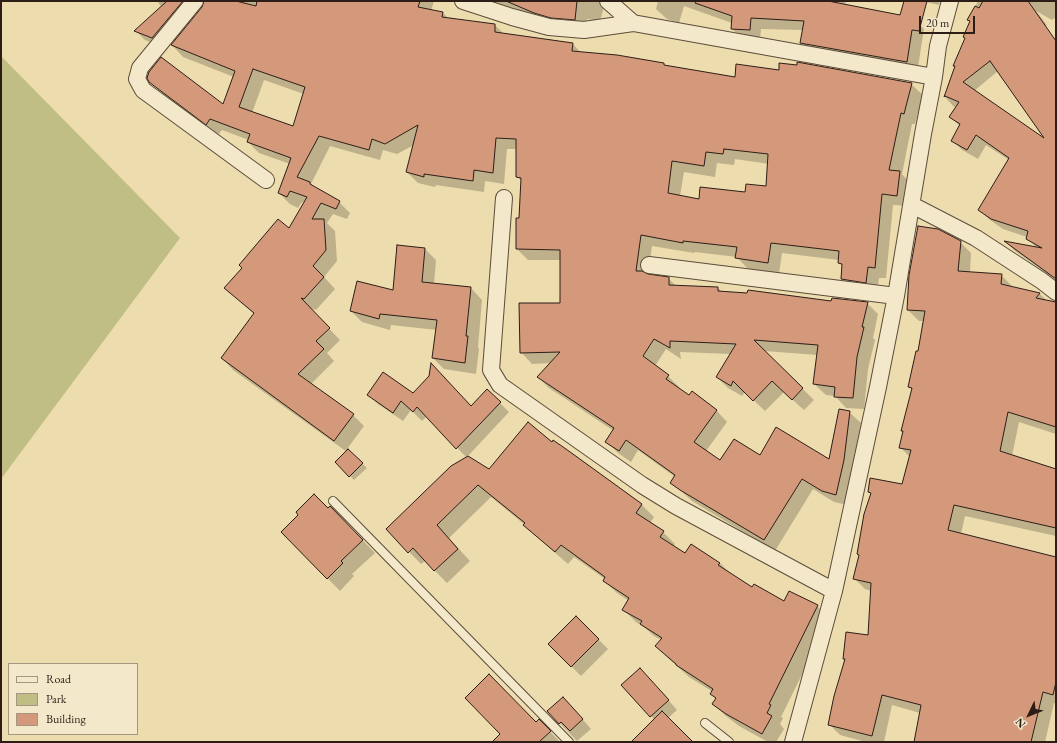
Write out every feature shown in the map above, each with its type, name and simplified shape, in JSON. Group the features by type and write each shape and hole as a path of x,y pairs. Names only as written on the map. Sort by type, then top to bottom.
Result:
{"street":[{"path":"195,1 140,68 137,79 143,90 266,180"},
{"path":"463,1 549,27 584,30 633,23 934,77"},
{"path":"608,1 633,23"},
{"path":"793,742 834,591 896,296 938,46 950,1"},
{"path":"504,198 491,370 500,384 642,485 676,506 834,591"},
{"path":"912,205 976,238 1042,281 1056,292"},
{"path":"649,265 896,296"}],"lane":[{"path":"333,500 569,742"},
{"path":"705,723 730,742"}],"green space":[{"path":"1,56 180,238 1,479"}],"building":[{"path":"167,1 183,1 152,38 134,31"},
{"path":"204,1 236,1 256,6 257,1 420,1 418,7 443,12 442,17 495,24 495,32 573,43 572,51 617,55 664,63 664,65 735,77 736,64 779,70 779,63 797,65 797,62 912,83 904,114 901,113 889,170 900,171 897,196 882,194 875,268 868,267 866,283 841,279 842,264 838,263 839,251 771,243 768,263 735,258 737,247 683,241 683,243 641,235 636,271 669,277 669,285 718,287 718,291 747,293 748,290 831,301 832,298 868,302 857,357 853,398 834,397 835,387 813,384 818,345 754,340 803,388 792,400 772,381 753,401 733,381 731,386 716,377 736,344 670,341 670,348 654,339 643,356 669,375 666,379 689,395 692,391 717,410 694,442 720,460 734,439 760,455 776,427 829,459 839,409 850,411 844,460 836,495 822,491 802,479 764,540 670,483 675,475 626,440 619,451 605,442 614,428 537,377 560,352 520,353 519,303 560,303 560,250 516,249 516,218 519,218 521,178 516,177 516,139 496,138 493,173 474,170 473,181 424,174 424,177 406,172 418,125 385,144 372,139 369,150 319,136 297,177 310,182 310,184 340,201 336,209 321,203 312,219 324,219 326,250 313,266 324,277 304,299 301,298 330,328 316,341 324,349 298,374 354,414 334,441 221,358 254,313 224,288 242,268 239,265 278,219 289,228 307,197 290,191 287,197 278,193 291,158 247,142 250,134 210,119 206,125 149,82 147,78 149,72 161,57 223,104 235,71 171,45 202,7","holes":["253,69 305,87 293,126 239,107","724,149 768,154 766,186 746,184 745,192 700,187 699,199 668,193 672,161 704,166 706,152 723,154"]},
{"path":"506,1 577,1 575,20 551,18 534,13"},
{"path":"696,1 828,1 900,15 904,1 927,1 919,31 912,30 907,62 800,43 804,21 751,18 750,30 731,29 732,16 695,3"},
{"path":"983,1 1028,1 1056,41 1056,279 1004,241 1042,248 1026,239 1028,231 991,219 978,210 1009,158 976,135 967,150 951,141 960,124 949,117 959,102 945,96 944,97 955,66 953,66 965,38 963,37 970,21 967,20 975,6 979,8","holes":["990,61 1044,138 963,82"]},
{"path":"918,226 938,229 961,241 958,271 1002,274 1001,284 1040,293 1036,298 1056,302 1056,427 1008,412 1000,451 1056,469 1056,528 954,505 948,530 1056,557 1056,682 1053,695 1043,692 1031,742 914,742 921,705 882,695 872,736 828,725 834,696 845,659 843,659 846,632 868,635 871,583 853,579 859,555 857,554 864,514 871,493 868,492 870,478 902,484 911,450 899,448 903,431 901,431 912,388 908,387 916,351 918,351 925,311 907,310 909,275"},
{"path":"397,245 425,248 422,282 471,287 465,363 432,358 437,320 380,314 379,319 350,311 357,281 393,290"},
{"path":"431,363 471,406 487,389 501,402 456,449 417,407 413,412 401,401 393,413 367,395 383,372 413,393 429,376"},
{"path":"528,422 552,442 553,440 642,504 636,513 664,531 660,537 685,553 691,544 720,563 718,565 752,587 754,584 784,601 789,591 818,605 769,704 771,705 767,713 772,716 762,734 726,714 712,704 716,698 710,694 713,689 676,665 655,646 662,638 640,624 642,621 622,610 629,598 603,581 605,577 561,545 555,552 523,525 525,523 478,485 437,525 458,549 434,571 413,548 408,553 386,529 451,466 468,456 489,469"},
{"path":"348,449 363,463 349,477 335,462"},
{"path":"314,494 328,508 330,506 363,540 341,561 343,563 327,579 281,532 298,515 296,512"},
{"path":"576,616 599,639 571,667 548,644"},
{"path":"640,668 669,700 650,717 621,685"},
{"path":"489,674 536,722 539,719 551,731 539,742 492,742 500,734 465,698"},
{"path":"563,697 583,719 570,731 561,722 559,724 547,711"},
{"path":"662,711 693,742 631,742"}]}
